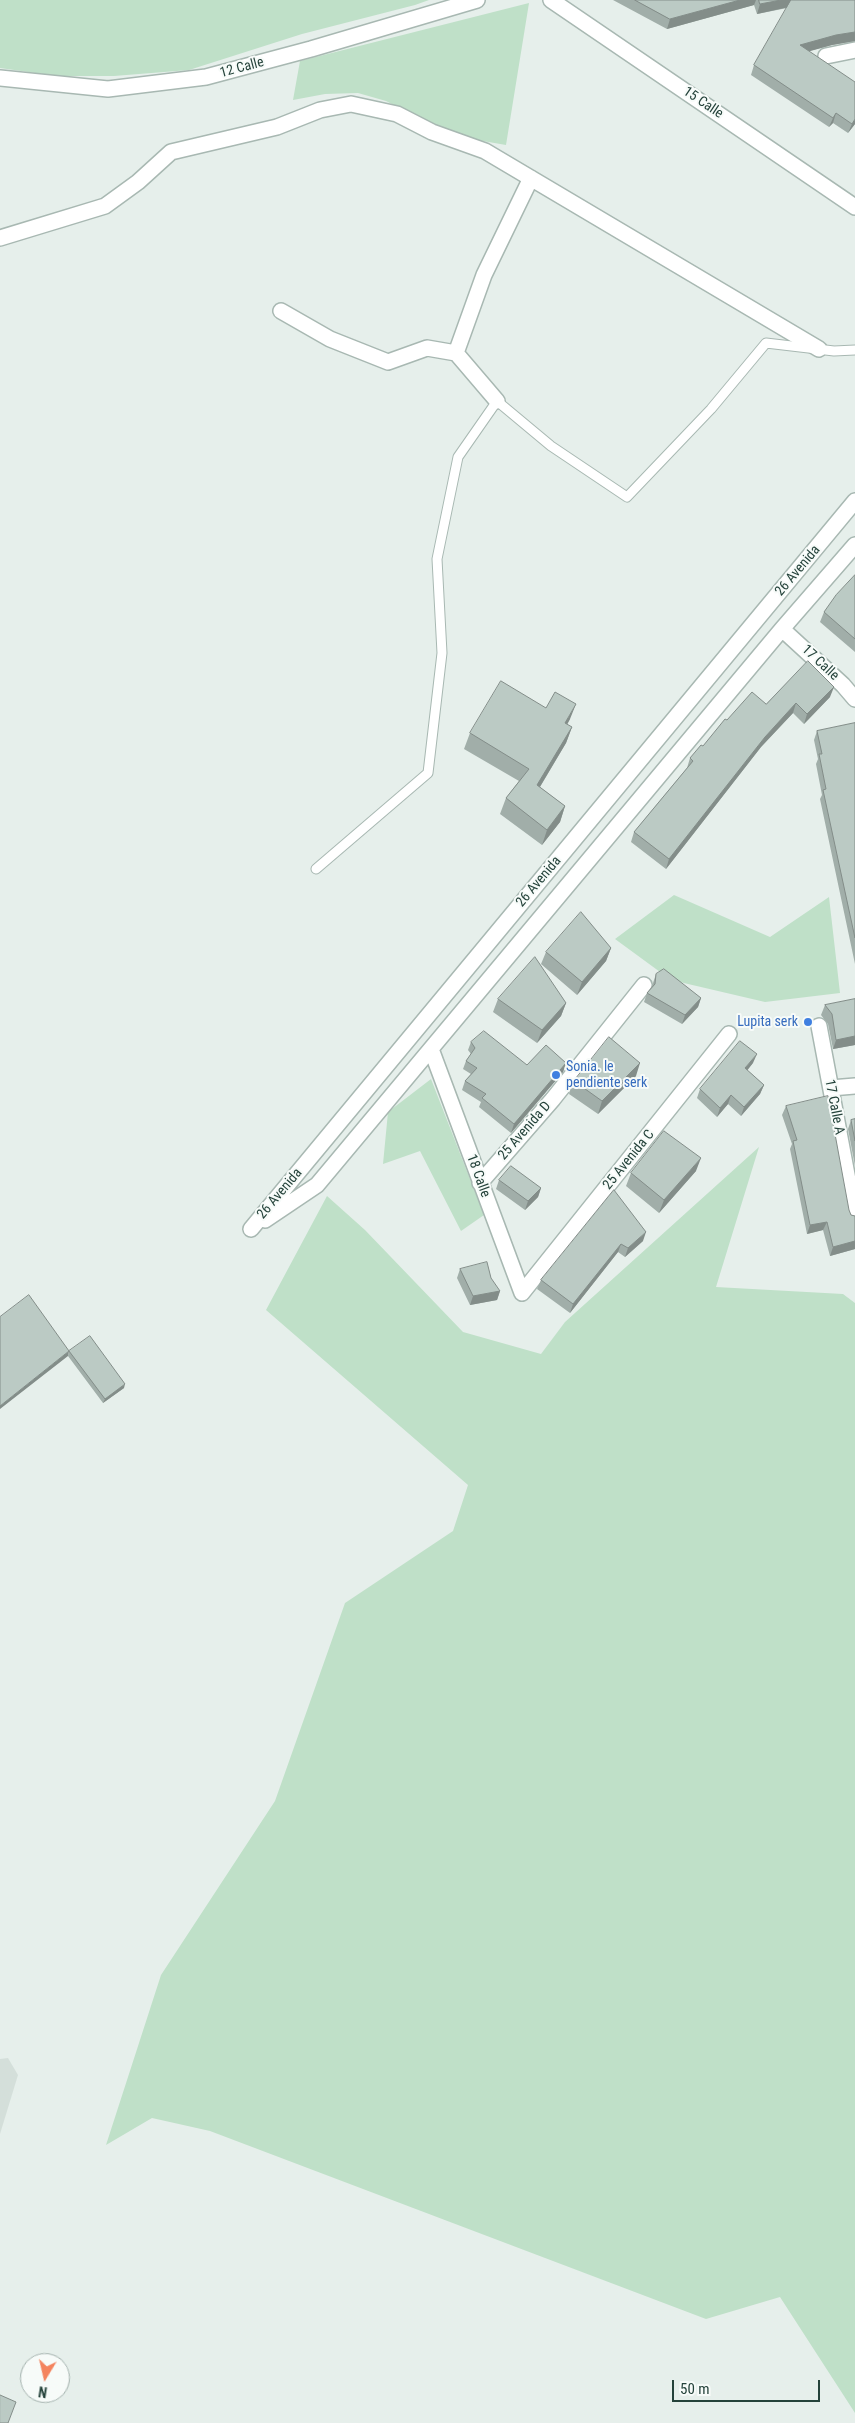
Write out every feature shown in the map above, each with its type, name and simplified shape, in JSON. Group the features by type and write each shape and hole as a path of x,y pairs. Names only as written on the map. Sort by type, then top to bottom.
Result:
{"street":[{"name":"12 Calle","path":"0,78 108,89 206,77 311,49 477,0"},
{"name":"15 Calle","path":"551,0 855,207"},
{"path":"826,56 855,50"},
{"path":"0,238 105,206 138,182 171,152 277,127 320,110 351,104 397,114 432,132 485,151 819,349"},
{"path":"456,353 484,275 531,178"},
{"path":"281,310 330,339 388,362 427,348 456,353 497,401"},
{"name":"26 Avenida","path":"855,501 252,1229 317,1185 782,629 855,545"},
{"name":"17 Calle","path":"782,629 843,685 855,699"},
{"name":"25 Avenida D","path":"480,1183 553,1099 644,985"},
{"name":"17 Calle A","path":"819,1026 855,1217"},
{"name":"25 Avenida C","path":"528,1285 730,1034"},
{"name":"18 Calle","path":"431,1049 522,1293 528,1285"},
{"path":"831,1088 855,1086"}],"lane":[{"path":"316,869 428,773 442,653 437,559 458,457 497,401 551,446 627,497 711,409 766,343 819,349 855,350"}],"shaded area":[{"path":"8,2058 18,2075 0,2134 0,2059"}],"green space":[{"path":"0,0 429,0 302,34 189,70 114,76 57,76 0,68"},
{"path":"529,3 506,145 454,136 386,101 358,93 325,94 293,100 300,61"},
{"path":"674,895 770,937 829,897 840,993 765,1002 671,980 615,939"},
{"path":"431,1079 484,1215 461,1231 420,1151 383,1164 388,1112"},
{"path":"759,1147 716,1287 843,1294 855,1303 855,2413 780,2297 706,2319 210,2131 152,2118 106,2145 161,1975 275,1801 345,1603 453,1531 468,1485 266,1310 327,1196 365,1230 463,1332 541,1354 565,1322"}],"building":[{"path":"635,0 740,0 670,19"},
{"path":"759,0 781,0 760,4"},
{"path":"791,0 855,0 855,32 800,45 855,82 855,119 852,124 836,113 833,118 754,65"},
{"path":"855,575 855,639 824,612 836,595"},
{"path":"808,661 834,687 807,714 796,703 765,737 669,859 634,832 693,761 690,758 752,692 766,704"},
{"path":"501,681 546,708 555,692 576,704 565,723 572,727 537,785 565,806 547,830 506,798 529,769 470,733"},
{"path":"855,723 855,938 823,790 826,789 819,754 822,754 817,731"},
{"path":"581,912 611,948 582,982 546,952"},
{"path":"535,957 566,1003 542,1030 498,999"},
{"path":"664,969 701,998 685,1015 647,993 655,984 656,974"},
{"path":"855,999 855,1036 836,1040 832,1014 825,1005"},
{"path":"484,1031 527,1065 546,1045 566,1063 514,1124 482,1098 486,1094 465,1081 477,1068 466,1061 475,1048 471,1042"},
{"path":"609,1037 640,1063 602,1101 574,1081"},
{"path":"740,1041 757,1054 745,1068 764,1085 744,1107 731,1095 720,1108 700,1089"},
{"path":"828,1096 849,1210 851,1215 855,1216 855,1241 833,1247 827,1222 810,1225 793,1141 797,1140 786,1106"},
{"path":"855,1119 855,1141 851,1120"},
{"path":"664,1131 701,1158 664,1200 631,1173"},
{"path":"511,1166 541,1188 528,1201 499,1180"},
{"path":"614,1190 646,1232 628,1248 621,1244 573,1304 541,1280"},
{"path":"487,1262 491,1278 500,1291 473,1296 460,1269"},
{"path":"29,1295 69,1351 0,1406 0,1317"},
{"path":"90,1336 125,1384 105,1399 69,1351"},
{"path":"0,2395 16,2402 8,2423 0,2423"}],"place":[{"name":"Lupita serk","path":"808,1022"},
{"name":"Sonia. le pendiente serk","path":"556,1075"}]}
